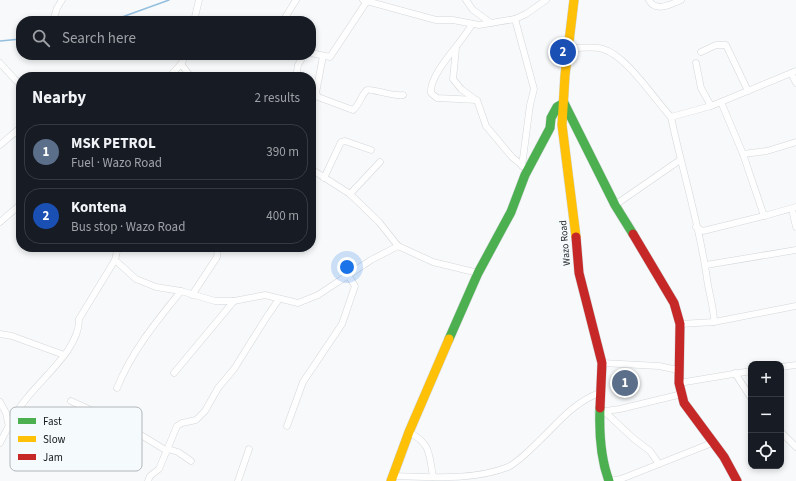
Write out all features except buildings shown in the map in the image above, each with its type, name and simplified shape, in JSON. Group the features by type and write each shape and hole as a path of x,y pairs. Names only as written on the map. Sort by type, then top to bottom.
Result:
{"street":[{"path":"55,16 62,0"},
{"path":"195,16 199,0"},
{"path":"286,16 296,0"},
{"path":"466,0 473,10 491,23"},
{"path":"316,54 330,57 334,53 346,30 365,1 436,20 453,20 472,24 491,23 515,19 531,11 546,0"},
{"name":"Wazo Road","path":"574,0 565,75 562,126 571,188 579,273 602,362 599,393 601,411 601,456 609,481"},
{"path":"649,0 656,7 662,8 681,0"},
{"path":"515,19 534,89 530,105 525,168 511,212 478,273 409,432 392,478 454,477 479,474 508,467 538,443 584,399 599,393"},
{"path":"472,24 456,48 447,57 432,86 431,93 437,98 476,100"},
{"path":"701,52 716,45 726,45 748,91"},
{"path":"456,48 453,79 461,89 479,102 486,126 525,168"},
{"path":"568,49 603,49 611,53 634,73 671,117 706,265 707,280 714,308 714,322"},
{"path":"323,56 316,93 318,97 352,110 358,106 367,90 371,88 392,96 403,95"},
{"path":"173,72 183,60"},
{"path":"297,72 301,60"},
{"path":"696,63 701,88 711,106"},
{"path":"0,64 16,81"},
{"path":"181,64 187,72"},
{"path":"671,117 711,106 793,72 796,83"},
{"path":"721,102 743,154 764,216"},
{"path":"525,168 550,128 552,118 557,107 564,103 584,146 595,162 615,205 674,303 680,324 678,370 679,383 684,402 712,443 724,457 737,481"},
{"path":"0,145 16,132"},
{"path":"324,178 340,142 344,141 371,150"},
{"path":"743,154 767,151 796,142"},
{"path":"615,205 680,160"},
{"path":"350,194 380,162"},
{"path":"316,172 350,194 379,222 398,246 433,262 478,273"},
{"path":"0,221 16,208"},
{"path":"696,227 703,230 794,208 796,227"},
{"path":"115,260 129,274 142,283 180,291 215,301 234,301 265,295 298,303 307,300 371,260 398,246"},
{"path":"706,265 796,250"},
{"path":"21,407 27,397 48,375 64,355 80,325 80,319 115,260 117,252"},
{"path":"192,295 217,257 218,252"},
{"path":"287,426 303,382 342,324 355,286 348,275"},
{"path":"117,388 124,371 145,336 180,291"},
{"path":"148,481 150,476 159,469 178,426 182,423 196,420 205,411 218,388 234,369 279,299"},
{"path":"174,373 234,301"},
{"path":"680,324 714,322 796,306"},
{"path":"0,334 12,336 64,355"},
{"path":"602,362 678,370"},
{"path":"784,367 796,365"},
{"path":"679,383 748,371"},
{"path":"735,373 750,397"},
{"path":"601,411 620,409 682,394"},
{"path":"71,401 84,407"},
{"path":"0,402 6,413 9,427 0,443"},
{"path":"601,411 650,451 659,464"},
{"path":"409,432 417,436 428,448 433,477"},
{"path":"782,433 796,447"},
{"path":"142,436 167,450 178,452 191,461"},
{"path":"609,481 621,479 712,443"},
{"path":"238,481 249,449"}],"waterway":[{"path":"125,16 169,0"},
{"path":"0,41 16,39"}],"traffic: fast":[{"path":"449,339 478,273 511,212 525,175 550,128 551,118 557,107 564,103 615,205 633,234"},
{"path":"600,408 601,445 609,481"}],"traffic: slow":[{"path":"574,0 565,75 562,125 576,237"},
{"path":"391,481 409,432 449,339"}],"traffic: jam":[{"path":"633,234 674,303 680,324 679,383 684,403 724,457 737,481"},
{"path":"576,237 579,273 602,363 600,408"}],"place":[{"name":"Kontena","path":"563,52"},
{"name":"MSK PETROL","path":"625,383"}]}
